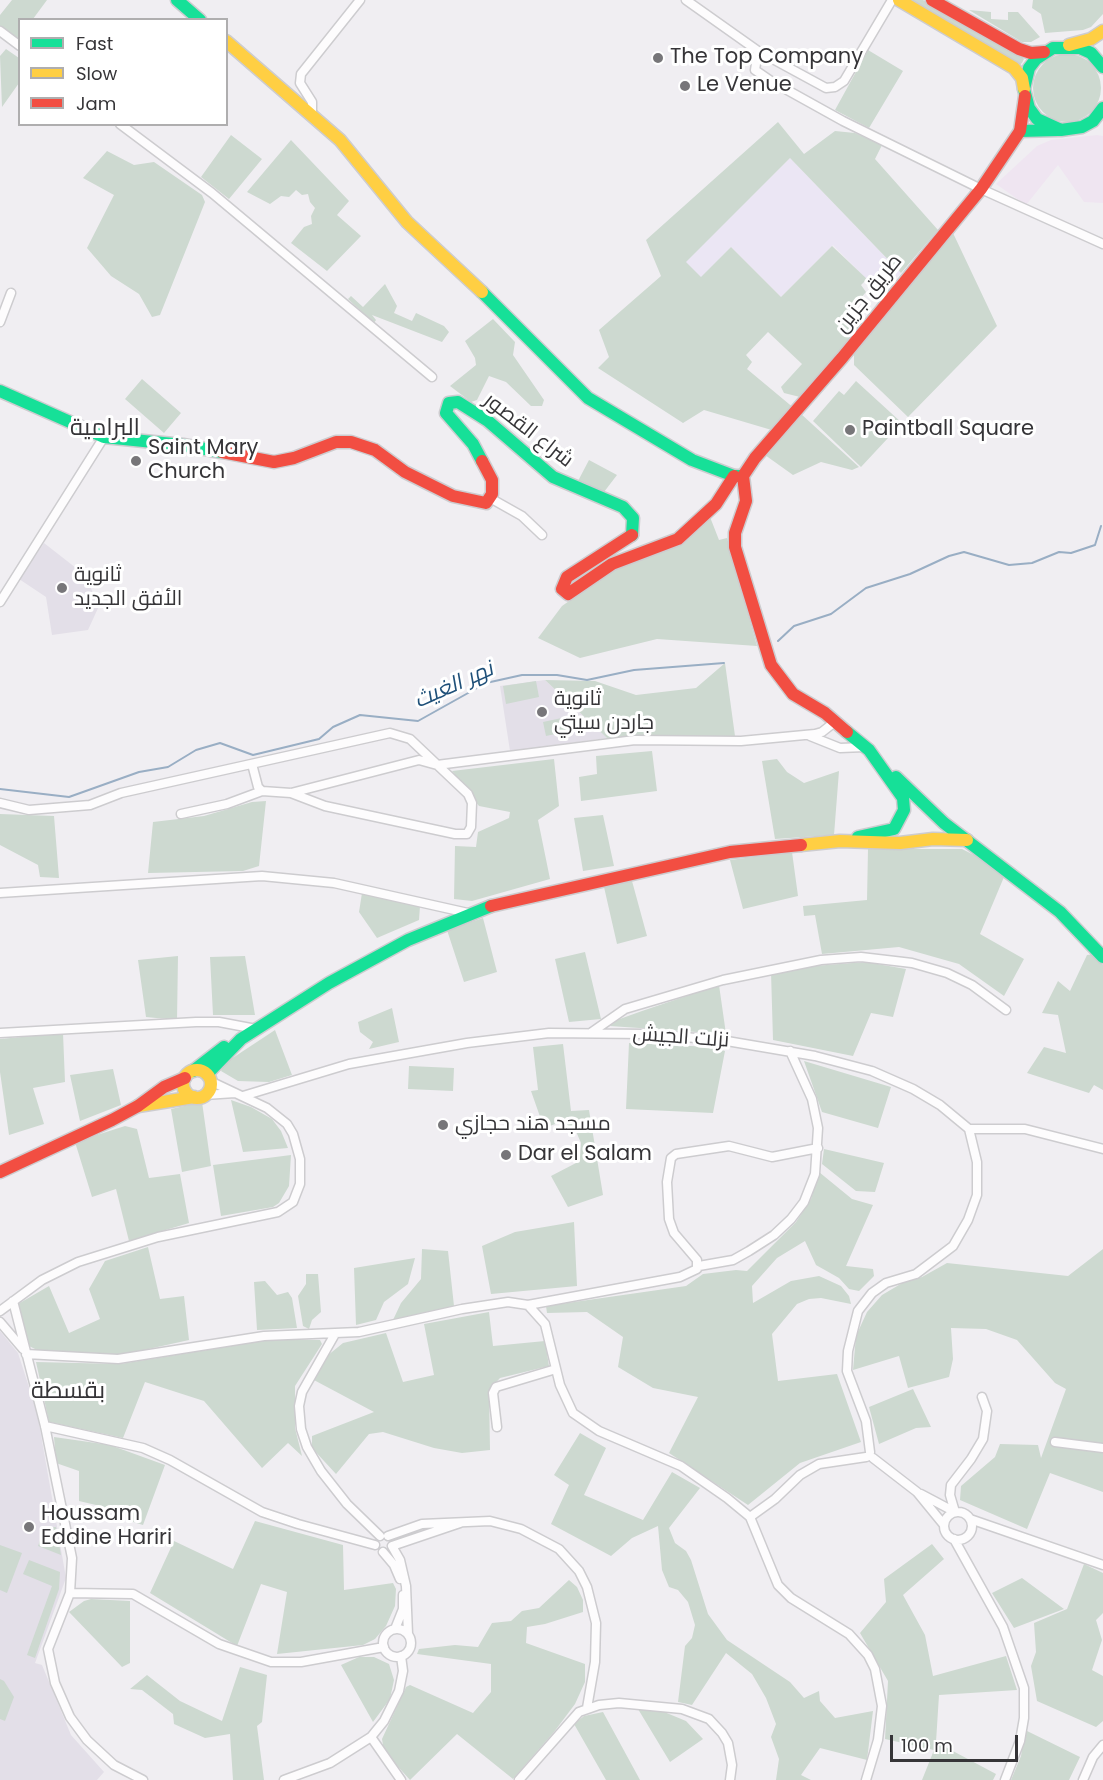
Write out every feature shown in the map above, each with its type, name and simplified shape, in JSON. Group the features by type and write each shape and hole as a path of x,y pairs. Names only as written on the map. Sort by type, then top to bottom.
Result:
{"main road":[{"path":"177,0 198,18"},
{"path":"899,0 1014,68 1022,78 1024,92 1037,118 1061,130"},
{"path":"932,0 1018,49 1044,52 1091,39 1103,31"},
{"path":"228,43 312,115 355,156 379,191 407,222 494,302 588,398 692,460 739,476 746,501 735,533 735,547 771,665 790,688 837,720 885,765 926,809 1053,905 1090,940 1103,957"},
{"path":"1068,45 1091,53 1103,68"},
{"name":"طريق جزين","path":"739,476 981,189 1020,132 1029,68 1044,52"},
{"path":"1082,127 1093,121 1103,108"},
{"path":"1020,132 1103,126"},
{"path":"0,391 104,437 183,445 274,462 294,458 336,442 351,442 375,450 405,472 453,496 481,504 490,498"},
{"name":"شراع القصور","path":"490,498 494,487 492,480 473,444 448,418 446,408 450,402 458,402 488,421 553,477 610,500 633,518 633,534 567,577 562,589 567,594 612,564 678,539 716,504 739,476"},
{"path":"837,720 885,765 903,798 901,817"},
{"path":"903,798 926,809"},
{"path":"138,1107 155,1092 189,1074 220,1049 242,1039 370,960 408,940 468,914 541,892 720,854 840,841 880,834 894,829 901,817 910,810 926,809"},
{"path":"933,839 942,834 944,823"},
{"path":"894,829 900,843"},
{"path":"840,841 900,843 933,839 967,840"},
{"path":"0,1172 138,1107 200,1096 210,1089 209,1077 242,1039"},
{"path":"189,1074 209,1077"},
{"path":"189,1074 185,1091 200,1096"}],"street":[{"path":"312,115 312,102 300,84 301,74 360,0"},
{"path":"686,0 758,51 822,88 835,87 844,81 892,0"},
{"path":"0,31 18,44"},
{"path":"758,51 754,66 762,76 843,121 981,189 1103,244"},
{"path":"123,126 212,193 432,377"},
{"path":"0,322 11,293"},
{"path":"0,602 104,437"},
{"path":"490,498 522,516 542,535"},
{"path":"181,814 227,804 262,791 291,792 419,760 437,765 635,740 741,741 807,735 822,732 837,720"},
{"path":"0,803 29,810 90,805 121,793 390,733 410,739 471,800 471,827 465,834 326,806 291,792"},
{"path":"807,735 840,748 866,747"},
{"path":"252,764 258,787 262,791"},
{"path":"0,893 262,876 334,883 468,914"},
{"path":"592,1032 625,1009 723,980 820,960 861,957 912,963 947,973 972,985 1006,1010"},
{"path":"0,1033 196,1022 219,1022 256,1029"},
{"name":"نزلت الجيش","path":"200,1096 239,1094 359,1062 467,1043 549,1033 592,1032 721,1040 790,1051 872,1071 931,1100 969,1129"},
{"path":"0,1322 25,1352 118,1359 256,1336 359,1332 462,1309 508,1302 528,1305 680,1277 694,1272 699,1266 733,1260 774,1234 791,1219 804,1202 814,1174 818,1148 816,1115 812,1099 790,1051"},
{"path":"0,1311 42,1280 78,1262 158,1237 278,1212 293,1202 298,1192 301,1173 300,1154 293,1134 278,1115 209,1077"},
{"path":"1103,1149 1025,1129 969,1129 977,1162 977,1195 968,1220 953,1246 916,1274 886,1283 873,1293 858,1311 848,1350 847,1371 866,1421 870,1455 917,1492 956,1512 964,1513 970,1519 1103,1565"},
{"path":"699,1266 693,1254 674,1233 669,1219 667,1182 673,1155 729,1146 772,1157 818,1148"},
{"path":"13,1301 45,1426 70,1545 72,1570 70,1593 48,1649 58,1692 70,1717 97,1750 114,1765 143,1780"},
{"path":"528,1305 545,1324 564,1396 573,1413 583,1422 691,1472 750,1517 778,1585 791,1598 849,1634 868,1655 875,1669 882,1706 875,1756 866,1780"},
{"path":"45,1426 108,1439 150,1451 262,1512 375,1545 397,1571 402,1590 403,1609 395,1629 384,1637 384,1647 392,1656 401,1656 410,1647 406,1587 400,1560 384,1536 347,1504 321,1471 307,1447 301,1429 299,1406 302,1392 334,1334"},
{"path":"497,1427 494,1393 496,1387 556,1369"},
{"path":"956,1512 950,1495 951,1485 971,1459 983,1438 987,1412 982,1397"},
{"path":"1055,1442 1103,1448"},
{"path":"750,1517 775,1499 800,1475 819,1464 870,1455"},
{"path":"917,1492 944,1525 946,1534 954,1539 1003,1628 1024,1688 1024,1718 1015,1757 1005,1780"},
{"path":"944,1525 948,1516 956,1512"},
{"path":"954,1539 967,1536 972,1528 970,1519"},
{"path":"375,1545 384,1536 420,1525 466,1521 506,1524 537,1536 559,1549 579,1571 587,1587 596,1623 595,1662 587,1708"},
{"path":"383,1552 392,1546 466,1521"},
{"path":"420,1525 423,1537"},
{"path":"70,1593 133,1594 219,1644 271,1662 301,1662 384,1647"},
{"path":"395,1629 408,1634"},
{"path":"284,1780 330,1763 371,1737 384,1721 399,1691 403,1671 401,1656"},
{"path":"519,1780 570,1719 587,1708 608,1704 682,1709 701,1715 716,1725 728,1743 732,1765 730,1780"},
{"path":"371,1737 401,1780"},
{"path":"1083,1780 1093,1757 1103,1745"}],"shaded area":[{"path":"12,0 47,0 34,18 18,18 16,42 0,28 0,15"},
{"path":"910,0 923,0 1021,56 1024,59 1022,63 1018,66"},
{"path":"1033,0 1103,0 1103,14 1091,27 1083,30 1045,33 1041,14 1032,8"},
{"path":"969,10 991,12 991,19 1008,20 1008,12 1018,12 1040,37 1031,42 1022,42"},
{"path":"6,49 18,57 18,84 2,107 0,56"},
{"path":"868,50 903,71 869,128 835,110"},
{"path":"1067,54 1080,57 1091,64 1098,75 1101,88 1098,101 1091,112 1080,119 1067,122 1054,119 1043,112 1036,101 1033,88 1036,75 1043,64 1054,57"},
{"path":"778,122 804,154 835,131 855,133 882,145 875,159 938,230 901,273 790,158 686,262 701,277 731,247 781,297 832,246 867,279 861,285 866,292 846,315 861,329 804,398 784,393 781,387 802,364 768,332 746,355 752,362 747,369 795,409 775,431 704,410 683,423 598,368 609,357 599,330 661,276 646,240"},
{"path":"231,135 262,159 229,199 201,177"},
{"path":"1103,136 1103,203 1084,202 1058,165 1026,205 996,184 1037,146 1051,140"},
{"path":"291,140 349,201 337,215 361,236 327,271 291,243 304,227 312,224 311,216 315,208 308,194 302,195 296,190 289,197 281,196 270,204 247,192"},
{"path":"107,151 134,165 154,162 202,195 205,202 160,315 152,317 139,294 111,276 87,248 114,195 83,178"},
{"path":"790,158 901,273 881,294 833,245 781,297 731,247 701,278 685,262"},
{"path":"953,233 997,326 908,417 854,365 854,350"},
{"path":"385,284 397,306 394,313 412,321 416,313 444,326 449,332 442,342 372,315 376,320 374,323 348,299 351,296 363,307"},
{"path":"493,319 515,342 513,355 544,400 542,406 531,406 506,382 489,376 477,400 471,402 450,386 476,365 475,358 465,341"},
{"path":"142,379 181,413 164,433 125,399"},
{"name":"Paintball Square","path":"856,381 902,423 861,467 813,421 839,391 844,395"},
{"path":"800,413 859,467 852,470 821,462 793,475 765,455"},
{"path":"589,460 617,475 604,492 578,481"},
{"path":"710,517 719,540 727,538 757,646 657,639 580,658 538,638 562,606 612,571 679,544"},
{"name":"ثانوية الأفق الجديد","path":"44,543 85,575 99,606 88,630 52,635 46,597 19,579"},
{"path":"725,663 735,736 607,738 545,680 595,681 636,695 696,688"},
{"name":"ثانوية جاردن سيتي","path":"545,680 607,738 510,751 500,686"},
{"path":"536,681 539,697 506,704 503,686"},
{"path":"571,716 574,730 546,736 543,722"},
{"path":"652,751 657,791 581,801 579,777 597,774 596,756"},
{"path":"554,759 559,806 538,820 550,879 472,901 454,899 455,846 476,847 478,832 509,818 510,812 479,806 452,771"},
{"path":"777,759 787,772 804,783 839,771 834,835 775,839 762,761"},
{"path":"266,801 259,866 243,871 148,873 153,822 204,816 252,802"},
{"path":"0,814 54,816 59,878 40,877 38,865 0,845"},
{"path":"603,815 614,866 583,871 574,818"},
{"path":"868,849 962,849 980,858 1004,877 980,934 1024,959 1004,996 959,964 899,947 822,954 815,915 804,916 803,906 867,900"},
{"path":"792,852 798,896 743,909 730,860"},
{"path":"632,881 647,936 617,944 604,887"},
{"path":"362,893 420,906 419,920 377,938 359,912"},
{"path":"483,918 497,972 464,982 447,930"},
{"path":"585,952 601,1019 569,1022 555,959"},
{"path":"1095,954 1103,965 1103,1090 1094,1085 1089,1093 1027,1073 1044,1047 1066,1053 1058,1015 1042,1013 1058,981 1070,991 1087,955"},
{"path":"178,956 177,1020 146,1017 138,960"},
{"path":"245,956 255,1015 213,1015 210,957"},
{"path":"866,962 906,969 893,1017 871,1013 853,1056 773,1040 771,972 800,967"},
{"path":"719,985 726,1034 610,1026 617,1020"},
{"path":"392,1008 399,1042 369,1049 373,1042 360,1032 358,1022"},
{"path":"275,1030 292,1075 269,1082 238,1081 221,1071 225,1063"},
{"path":"63,1033 65,1082 33,1088 44,1124 9,1135 0,1072 0,1039"},
{"path":"629,1043 711,1047 725,1051 713,1113 626,1109"},
{"path":"563,1044 571,1111 589,1110 603,1195 568,1207 551,1176 576,1163 580,1157 581,1143 575,1129 567,1125 558,1123 544,1128 531,1091 538,1090 533,1047"},
{"path":"804,1061 891,1087 878,1128 822,1112"},
{"path":"409,1066 454,1068 453,1091 408,1089"},
{"path":"113,1069 121,1105 80,1121 70,1075"},
{"path":"231,1100 251,1107 272,1119 281,1131 288,1148 243,1152"},
{"path":"202,1102 211,1166 182,1172 171,1109"},
{"path":"125,1126 137,1129 149,1178 180,1174 189,1223 129,1241 116,1189 92,1197 75,1142"},
{"path":"824,1149 884,1163 875,1192 856,1191 822,1164"},
{"path":"291,1155 289,1186 279,1203 273,1207 221,1216 213,1165"},
{"path":"819,1172 852,1199 873,1205 846,1266 873,1269 874,1276 859,1291 849,1289 839,1278 816,1265 805,1241 777,1258 752,1286 753,1303 791,1281 819,1276 841,1286 849,1296 851,1304 821,1298 809,1299 797,1304 772,1334 778,1381 837,1374 861,1442 800,1463 748,1505 669,1453 698,1397 653,1388 618,1367 623,1337 587,1312 547,1313 546,1306 686,1286 703,1274 747,1271 796,1222 811,1199"},
{"path":"574,1222 577,1286 491,1294 482,1246 515,1232"},
{"path":"148,1247 160,1299 184,1296 189,1340 135,1352 103,1356 37,1350 29,1346 18,1304 49,1286 69,1333 100,1319 89,1289 105,1261"},
{"path":"422,1249 448,1251 454,1306 393,1320 401,1303 421,1279"},
{"path":"1103,1249 1103,1492 1050,1473 1027,1529 960,1500 961,1486 995,1457 1000,1444 1038,1445 1041,1458 1066,1389 1055,1383 1017,1340 986,1329 951,1328 953,1359 949,1377 908,1388 899,1356 853,1370 856,1336 867,1312 882,1295 904,1282 922,1277 947,1263 1068,1276"},
{"path":"415,1258 408,1284 384,1302 376,1320 356,1325 354,1268"},
{"path":"306,1274 318,1274 321,1312 312,1320 309,1329 303,1326 298,1296 306,1284"},
{"path":"265,1281 277,1295 288,1292 292,1298 297,1328 257,1330 254,1282"},
{"path":"489,1312 493,1346 545,1341 549,1366 500,1378 489,1390 490,1450 462,1453 434,1448 383,1432 369,1434 336,1474 312,1448 312,1436 374,1412 312,1379 327,1356 343,1343 386,1333 403,1382 434,1375 424,1324"},
{"name":"Houssam Eddine Hariri","path":"0,1331 18,1353 37,1412 66,1578 35,1663 42,1665 71,1735 104,1772 97,1780 0,1780"},
{"path":"275,1339 320,1340 322,1344 295,1386 295,1428 302,1456 288,1443 262,1468 204,1401 145,1382 123,1438 49,1422 36,1362 120,1364"},
{"path":"913,1389 931,1427 916,1428 879,1444 869,1407"},
{"path":"580,1433 606,1448 584,1495 643,1520 672,1472 700,1488 669,1528 675,1543 686,1551 691,1560 708,1614 727,1640 790,1682 804,1698 819,1691 820,1701 835,1718 873,1711 867,1760 820,1748 801,1775 811,1780 776,1780 779,1759 771,1737 776,1724 766,1698 752,1674 726,1653 692,1705 678,1702 685,1646 692,1638 695,1625 688,1602 678,1590 669,1587 662,1570 658,1526 632,1538 611,1556 551,1524 569,1485 554,1475"},
{"path":"54,1437 110,1445 165,1465 143,1525 130,1521 130,1513 79,1501 79,1471 56,1463"},
{"path":"255,1521 343,1545 344,1590 393,1583 396,1589 395,1606 386,1626 375,1639 363,1645 277,1654 287,1592 261,1584 237,1646 150,1593 174,1541 233,1569"},
{"path":"56,1527 61,1555 38,1546 43,1532"},
{"path":"932,1544 944,1559 903,1595 925,1635 933,1676 1006,1656 1017,1690 939,1695 936,1742 996,1774 993,1780 922,1780 934,1750 885,1739 888,1681 860,1633 886,1602 884,1579"},
{"path":"0,1545 22,1553 7,1593 0,1590"},
{"path":"29,1560 60,1572 59,1589 35,1658 27,1655 52,1586 23,1574"},
{"path":"1084,1564 1103,1573 1103,1613 1096,1620 1102,1640 1092,1670 1103,1676 1103,1721 1096,1727 1037,1701 1031,1666 1036,1652 1034,1623 1067,1609"},
{"path":"1022,1578 1064,1609 1014,1628 992,1593"},
{"path":"569,1580 577,1587 583,1600 583,1612 527,1627 526,1643 585,1664 585,1682 575,1704 554,1732 513,1779 457,1734 410,1780 384,1751 382,1739 406,1687 410,1685 473,1713 491,1692 491,1664 417,1654 419,1649 455,1645 478,1647 492,1623 511,1621 522,1611 539,1608"},
{"path":"91,1599 130,1601 130,1663 122,1667 69,1612 84,1601"},
{"path":"359,1657 374,1657 389,1664 394,1680 390,1699 373,1722 341,1665"},
{"path":"240,1667 267,1675 262,1722 257,1726 264,1780 233,1780 230,1734 205,1738 174,1724 173,1714 142,1690 130,1689 147,1675 180,1701 222,1721"},
{"path":"0,1679 4,1681 14,1697 5,1721 0,1719"},
{"path":"638,1709 657,1709 686,1721 703,1739 670,1762"},
{"path":"603,1712 640,1780 606,1780 574,1724 584,1716"},
{"path":"1025,1730 1080,1757 1069,1780 1011,1780 1021,1756"}],"waterway":[{"name":"نهر الغيث","path":"778,641 794,626 831,614 866,588 910,574 949,556 964,552 1009,565 1032,563 1059,552 1071,553 1095,545 1101,526"},
{"name":"نهر الغيث","path":"0,789 69,797 139,772 168,767 196,750 220,743 253,755 319,739 333,727 360,715 418,721 486,683 522,675 557,675 587,680 634,670 724,663"}],"traffic: fast":[{"path":"177,0 198,18"},
{"path":"1103,67 1091,53 1080,48 1053,48 1036,59 1029,68 1024,89 1029,108 1037,119 1061,130 1082,127 1093,121 1103,108"},
{"path":"1020,131 1058,130"},
{"path":"482,292 588,398 692,460 734,476 743,476"},
{"path":"0,391 104,437 183,445 222,452"},
{"path":"482,461 473,444 446,413 449,403 458,402 488,421 553,477 623,507 633,518 632,535"},
{"path":"847,732 869,750 903,798 904,810 894,829 858,837"},
{"path":"896,777 944,823 1060,912 1103,957"},
{"path":"207,1074 241,1039 329,983 408,940 491,906"},
{"path":"193,1071 224,1047"}],"traffic: slow":[{"path":"899,0 1014,68 1022,78 1024,89"},
{"path":"1069,45 1091,39 1103,31"},
{"path":"228,43 340,140 407,222 482,292"},
{"path":"801,845 840,841 900,843 933,839 967,840"},
{"path":"197,1070 207,1074 211,1084 207,1094 197,1098 187,1094 183,1084 187,1074 197,1070"},
{"path":"138,1106 194,1097"}],"traffic: jam":[{"path":"932,0 1019,49 1031,53 1044,52"},
{"path":"743,476 755,458 842,358 981,189 1020,131 1025,96"},
{"path":"222,452 274,462 294,458 336,442 351,442 375,450 405,472 453,496 486,503 492,494 492,480 482,461"},
{"path":"632,535 567,577 562,589 568,594 612,564 678,539 716,504 734,476"},
{"path":"743,476 746,501 735,533 735,547 771,665 793,694 825,713 847,732"},
{"path":"491,906 730,852 801,845"},
{"path":"0,1172 112,1120 138,1106 164,1087 185,1078"}],"place":[{"name":"The Top Company","path":"658,58"},
{"name":"Le Venue","path":"685,86"},
{"name":"Paintball Square","path":"850,430"},
{"name":"Saint Mary Church","path":"136,461"},
{"name":"ثانوية الأفق الجديد","path":"62,588"},
{"name":"ثانوية جاردن سيتي","path":"542,712"},
{"name":"مسجد هند حجازي","path":"443,1125"},
{"name":"Dar el Salam","path":"506,1155"},
{"name":"Houssam Eddine Hariri","path":"29,1527"}],"district":[{"name":"البرامية","path":"105,429"},
{"name":"بقسطة","path":"68,1392"}]}
